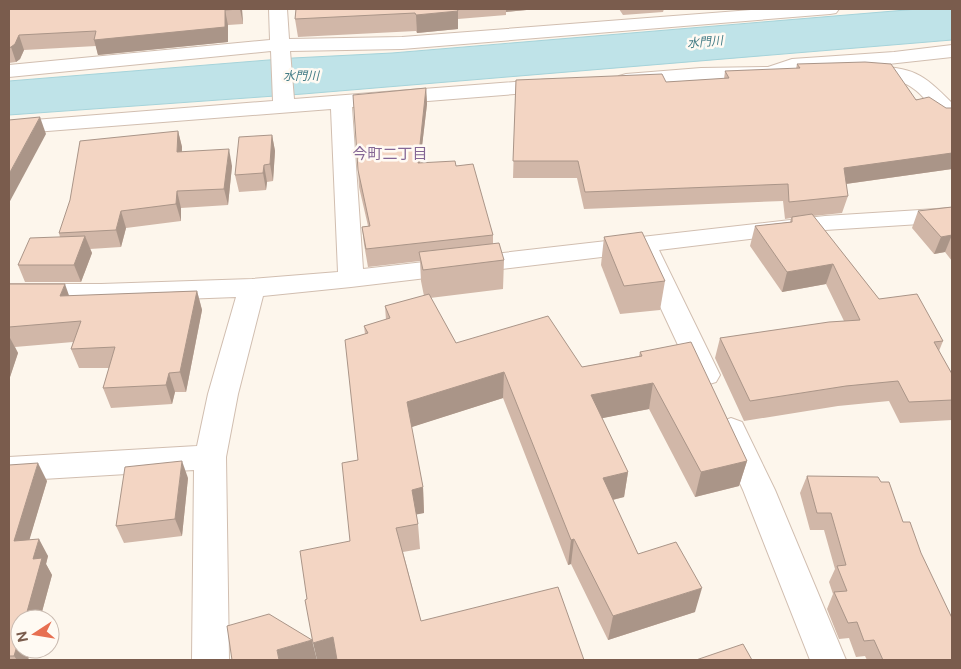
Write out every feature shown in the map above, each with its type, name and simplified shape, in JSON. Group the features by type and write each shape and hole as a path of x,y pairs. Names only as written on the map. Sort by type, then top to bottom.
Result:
{"street":[{"path":"278,9 284,102"},
{"path":"9,70 402,43 830,9"},
{"path":"773,72 792,65 894,58 952,51"},
{"path":"611,81 701,74 857,70 899,73 920,84 952,115"},
{"path":"9,128 284,102 341,101 572,84"},
{"path":"341,101 351,279"},
{"path":"9,293 101,293 252,288 351,279 826,224 925,218 952,214"},
{"path":"644,245 758,490 828,660"},
{"path":"210,660 210,457 223,394 252,288"},
{"path":"9,469 210,457"}],"water":[{"name":"水門川","path":"918,9 952,9 952,40 303,94 9,115 9,81 293,58 392,53"}],"building":[{"path":"9,9 240,9 225,10 225,27 94,40 96,31 19,35 15,44 9,48"},
{"path":"296,9 457,9 458,11 416,15 415,13 295,19"},
{"path":"865,62 891,64 916,100 929,97 946,108 952,108 952,153 844,168 848,196 789,202 788,184 585,192 578,161 513,161 516,80 662,74 666,82 729,78 725,71 800,68 797,64"},
{"path":"426,88 418,163 455,161 456,166 473,164 493,235 366,249 362,227 370,226 358,170 353,95"},
{"path":"40,117 9,174 9,120"},
{"path":"178,131 177,152 229,149 224,189 177,191 176,204 121,211 116,230 59,233 70,200 80,141"},
{"path":"272,135 270,164 264,165 263,173 235,175 239,137"},
{"path":"952,207 952,235 941,237 918,211"},
{"path":"812,214 879,299 917,294 943,341 934,342 952,374 952,400 909,402 898,381 846,386 750,401 720,338 829,322 860,320 833,264 787,272 755,226 792,222 792,217"},
{"path":"642,232 665,281 624,286 604,237"},
{"path":"85,236 74,265 18,265 30,238"},
{"path":"499,243 504,260 423,270 419,252"},
{"path":"9,284 65,284 60,296 197,291 180,372 169,373 166,385 103,388 115,347 71,349 81,321 9,327"},
{"path":"429,294 456,343 548,316 582,367 642,356 640,352 691,342 747,461 701,472 653,383 591,395 628,472 603,478 638,554 676,542 702,588 613,616 574,539 571,540 504,372 407,402 423,487 412,490 418,524 396,528 421,621 558,587 584,660 337,660 333,637 313,643 305,600 307,599 300,551 350,541 342,463 358,460 345,340 368,333 364,326 390,318 385,306"},
{"path":"182,461 175,519 116,526 125,467"},
{"path":"38,463 14,541 39,539 33,559 42,558 28,609 10,609 10,656 9,656 9,465"},
{"path":"807,476 878,477 881,482 889,482 903,522 910,522 921,553 952,618 952,660 883,660 874,640 864,641 857,622 848,623 834,592 847,591 837,566 846,565 831,513 817,513"},
{"path":"269,614 312,640 277,650 279,660 232,660 227,626"},
{"path":"743,644 752,660 696,660"}],"district":[{"name":"今町二丁目","path":"390,153"}]}
